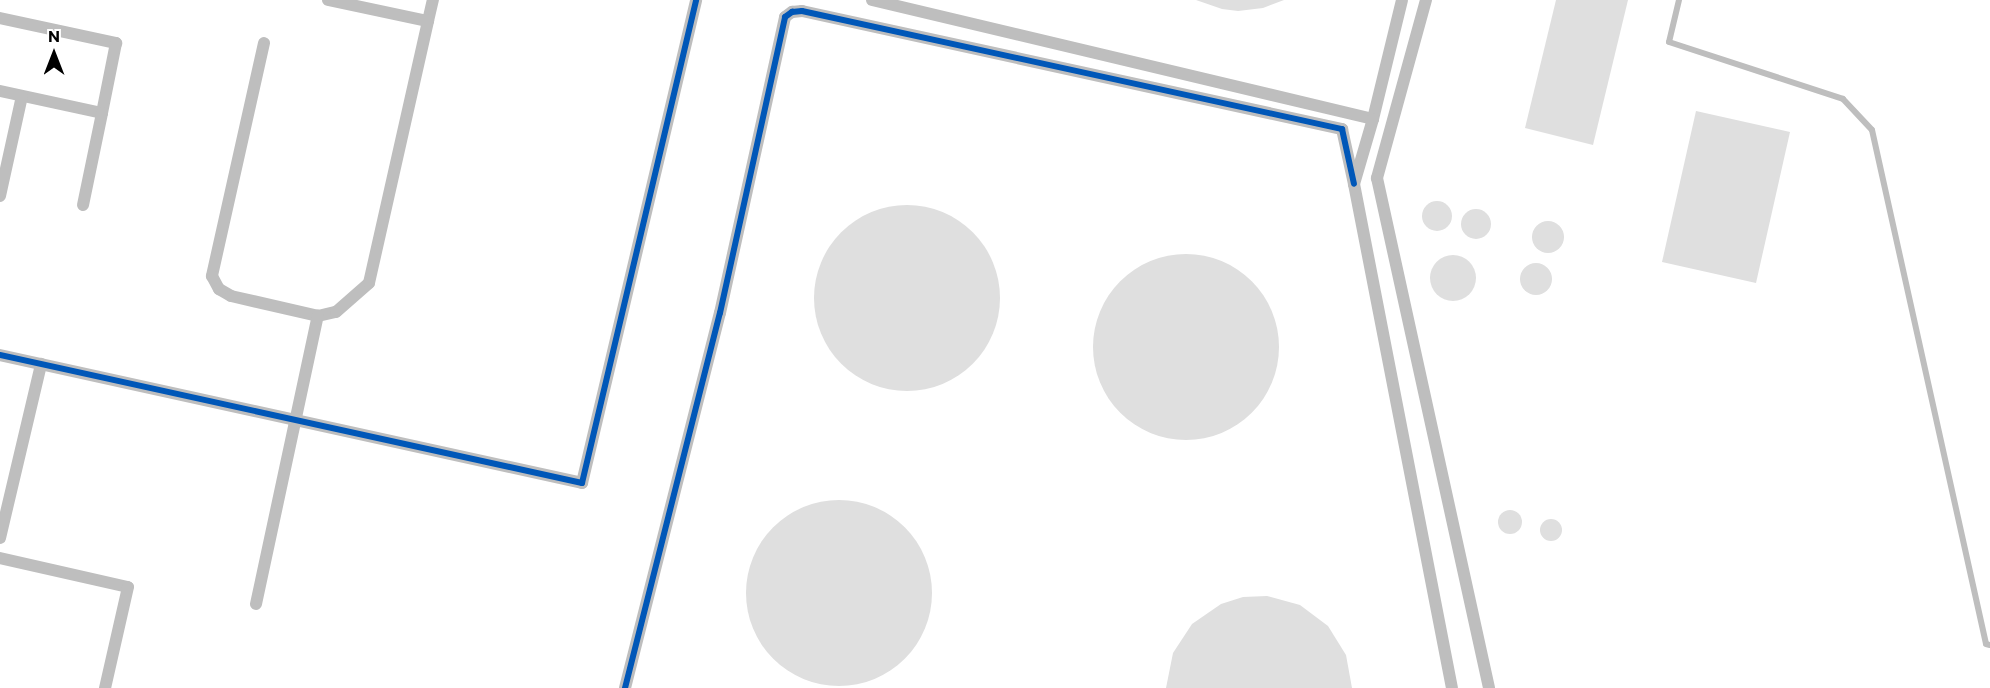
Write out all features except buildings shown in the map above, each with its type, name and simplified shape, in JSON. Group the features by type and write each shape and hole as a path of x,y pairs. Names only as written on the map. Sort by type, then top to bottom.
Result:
{"street":[{"path":"327,0 428,21"},
{"path":"264,43 212,276 219,289 231,296 318,316 336,312 369,283 433,0"},
{"path":"0,355 582,483 696,0"},
{"path":"872,0 1373,119"},
{"path":"1354,184 1373,119 1402,0"},
{"path":"1426,0 1377,178 1489,688"},
{"path":"626,688 720,313 785,18 792,12 802,11 1342,129 1452,688"},
{"path":"0,18 116,43 83,205"},
{"path":"0,91 102,113"},
{"path":"0,196 22,96"},
{"path":"256,604 318,316"},
{"path":"0,538 41,364"},
{"path":"0,558 128,587 105,688"}],"lane":[{"path":"1679,0 1668,42 1843,99 1872,130 1986,644 1990,645"}],"cycle path":[{"path":"0,355 582,483 696,0"},
{"path":"625,688 720,313 785,17 792,12 802,11 1342,129 1354,184"}]}
